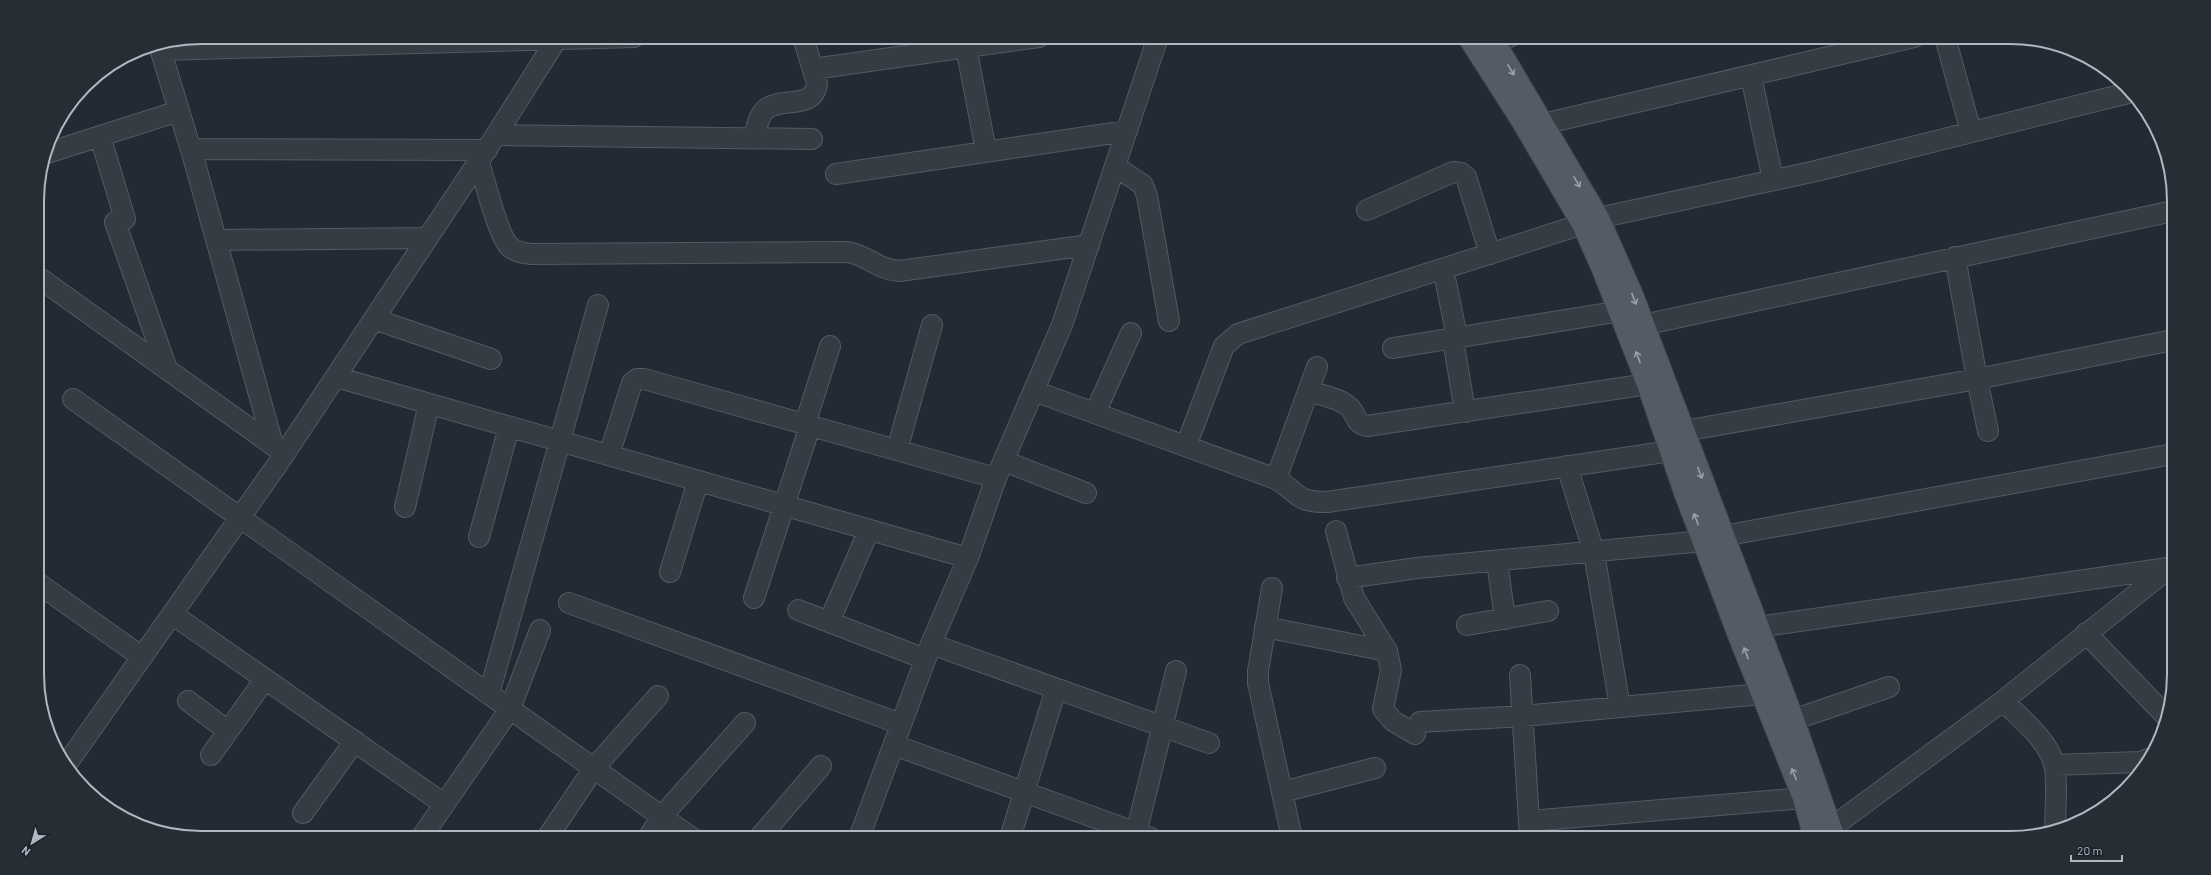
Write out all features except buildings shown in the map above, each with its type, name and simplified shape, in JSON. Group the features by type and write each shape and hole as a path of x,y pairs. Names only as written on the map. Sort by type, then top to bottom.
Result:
{"main road":[{"path":"1473,44 1522,120 1590,221 1648,384 1681,442"},
{"path":"1501,44 1543,124 1590,221 1632,295 1714,538 1762,694 1804,798 1822,831"},
{"path":"1714,538 1758,627 1793,720 1823,831"}],"street":[{"path":"172,47 292,44"},
{"path":"70,759 240,518 279,449 336,377 487,149 553,44"},
{"path":"754,138 758,122 764,111 772,105 808,100 817,91 817,83 805,44"},
{"path":"813,69 988,44"},
{"path":"862,831 928,652 968,558 1000,470 1062,325 1127,130 1159,44"},
{"path":"1543,124 1885,44"},
{"path":"1948,44 1971,132"},
{"path":"966,47 986,151"},
{"path":"161,49 279,449"},
{"path":"1751,76 1773,180"},
{"path":"1186,446 1224,346 1238,334 1590,221 1773,180 2124,94"},
{"path":"52,151 179,111"},
{"path":"836,174 1127,130"},
{"path":"100,136 120,220 167,369"},
{"path":"191,149 487,149 754,138 812,138"},
{"path":"487,149 501,233 509,247 524,253 848,252 857,254 885,270 899,271 1089,245"},
{"path":"1115,166 1143,185 1147,196 1169,321"},
{"path":"1367,210 1453,172 1461,173 1466,177 1490,254"},
{"path":"1643,325 2167,212"},
{"path":"216,240 428,238"},
{"path":"1955,257 1988,431"},
{"path":"44,281 279,449"},
{"path":"1446,283 1455,327 1453,339 1465,412"},
{"path":"489,694 598,305"},
{"path":"1393,348 1621,311"},
{"path":"374,319 491,359"},
{"path":"897,450 932,325"},
{"path":"1095,413 1131,333"},
{"path":"1034,391 1276,479 1300,499 1310,502 1327,502 1567,466 1977,379 2167,341"},
{"path":"754,598 785,506 830,346"},
{"path":"1276,479 1317,367"},
{"path":"336,377 968,558"},
{"path":"608,455 632,383 637,379 897,450 1000,470 1086,493"},
{"path":"1308,391 1348,406 1357,421 1361,425 1367,426 1648,384"},
{"path":"73,399 682,831"},
{"path":"405,507 429,404"},
{"path":"480,537 509,427"},
{"path":"1348,578 1417,568 1594,553 1714,538 2167,455"},
{"path":"1567,466 1594,553 1620,707"},
{"path":"670,572 698,481"},
{"path":"829,622 869,530"},
{"path":"1336,531 1354,598 1387,651 1391,670 1384,709 1393,721 1418,728 1523,716 1762,694"},
{"path":"1497,561 1505,619"},
{"path":"1758,627 2167,567"},
{"path":"1828,831 2003,701 2167,569"},
{"path":"44,587 142,657"},
{"path":"1272,588 1258,671 1258,683 1290,831"},
{"path":"569,603 901,724"},
{"path":"798,610 829,622 928,652 1056,688 1209,743"},
{"path":"1467,625 1548,611"},
{"path":"172,614 444,804"},
{"path":"1265,627 1387,651"},
{"path":"426,831 510,708 540,630"},
{"path":"2086,633 2162,712"},
{"path":"1141,831 1162,726 1176,671"},
{"path":"1520,675 1530,829 1804,798"},
{"path":"211,755 265,678"},
{"path":"1793,720 1889,687"},
{"path":"1012,831 1056,688"},
{"path":"552,831 594,768 658,696"},
{"path":"188,701 228,730"},
{"path":"2003,701 2041,740 2049,752 2054,765 2055,825"},
{"path":"652,831 662,816 745,723"},
{"path":"303,813 355,741"},
{"path":"894,745 1127,831"},
{"path":"2054,765 2139,762"},
{"path":"765,831 821,766"},
{"path":"1282,792 1375,768"}]}
